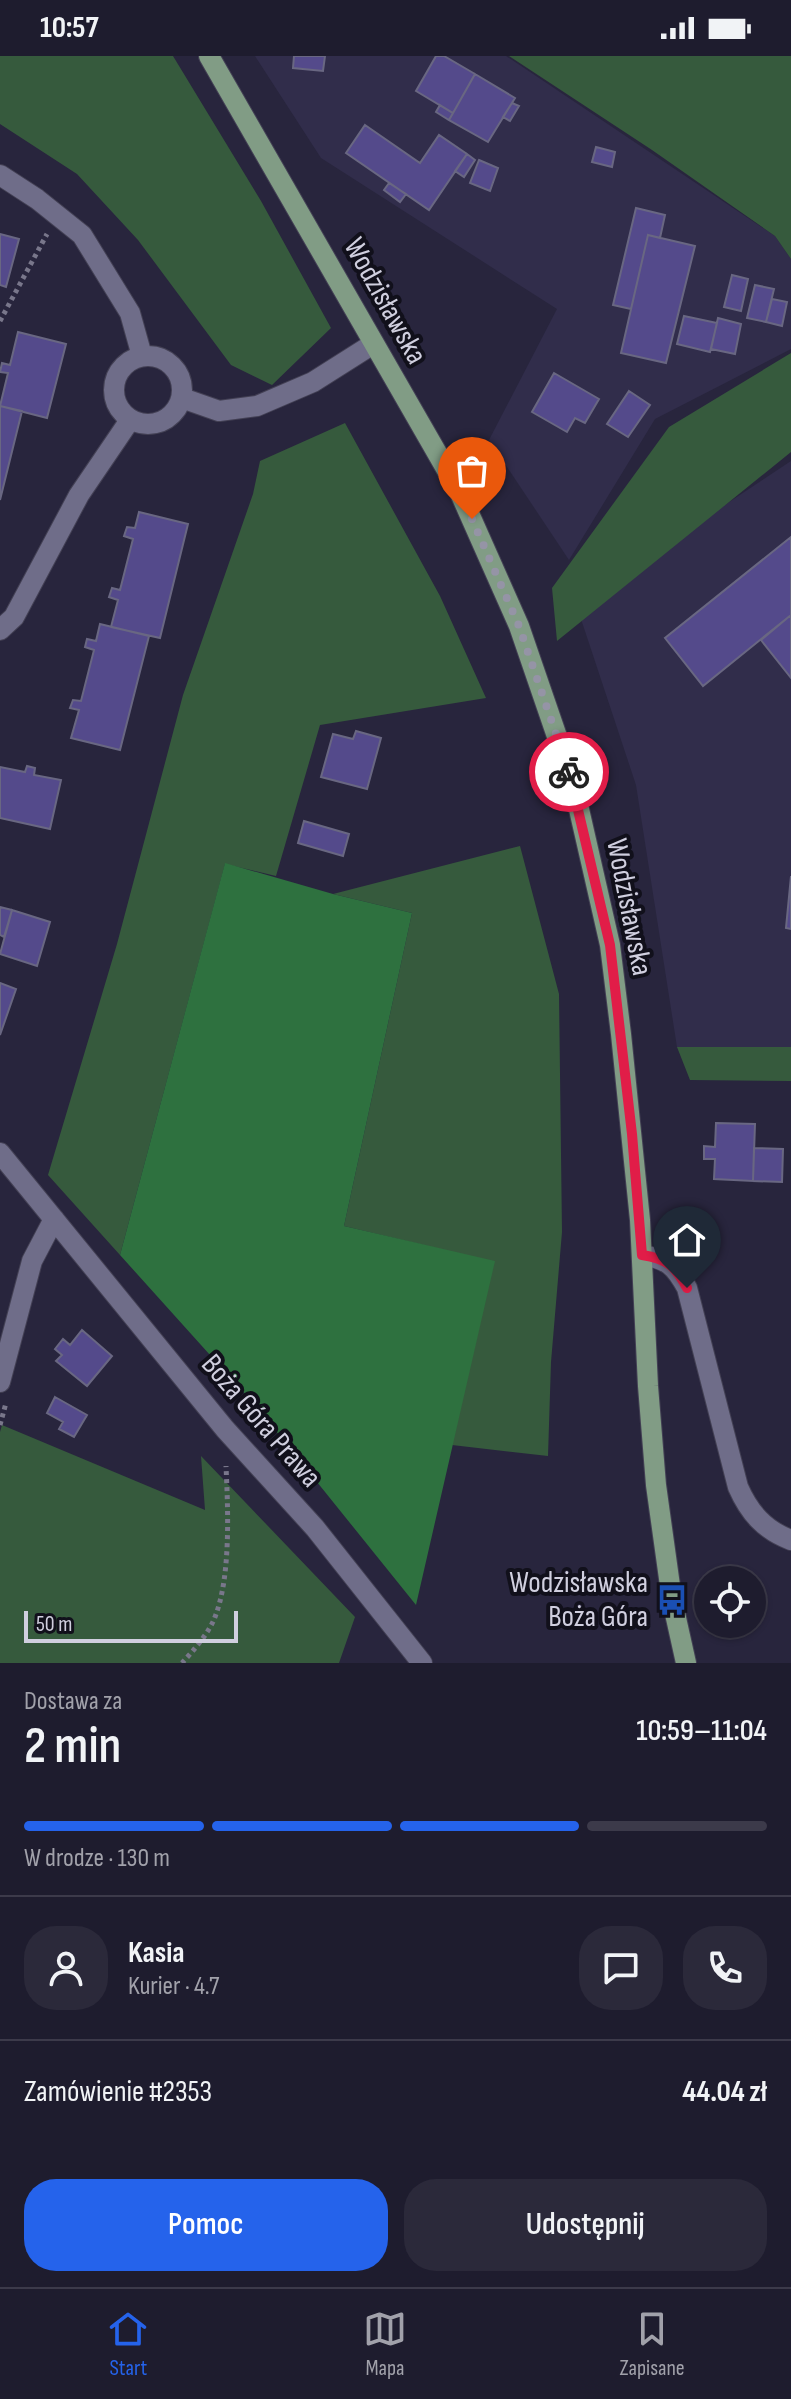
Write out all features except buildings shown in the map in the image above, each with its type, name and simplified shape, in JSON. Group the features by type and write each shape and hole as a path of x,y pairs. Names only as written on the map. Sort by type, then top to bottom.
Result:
{"main road":[{"name":"Wodzisławska","path":"209,56 460,493 519,626 573,783 610,945 632,1134 656,1485 672,1600 686,1663"}],"street":[{"path":"0,175 37,199 82,235 130,313 142,356"},
{"path":"182,398 219,411 257,406 313,382 373,344"},
{"path":"142,356 159,357 173,366 181,381 182,398 167,419 142,425 121,413 115,402 115,378 130,360 142,356"},
{"path":"0,630 14,617 79,495 130,420"},
{"name":"Boża Góra Prawa","path":"0,1153 225,1429 315,1528 422,1663"},
{"path":"0,1382 32,1261 54,1219"},
{"path":"642,1255 666,1261 677,1270 687,1288 738,1487 746,1506 764,1526 791,1540"}],"path":[{"path":"1,318 57,215"},
{"path":"182,1663 215,1618 224,1574 228,1512 225,1429"}],"shaded area":[{"path":"255,56 506,56 775,236 791,259 791,349 655,419 569,560 489,440 557,309 321,158"},
{"path":"791,461 791,1047 677,1047 636,785 581,619 687,530"}],"green space":[{"path":"0,56 173,56 261,201 331,328 272,385 231,365 138,240 77,174 0,124"},
{"path":"509,56 791,56 791,259 775,236"},
{"path":"791,353 791,452 557,641 552,588 669,427"},
{"path":"345,423 440,596 486,698 320,725 276,876 225,864 120,1255 48,1175 117,944 183,695 253,494 260,461"},
{"path":"520,846 559,994 562,1232 551,1362 548,1456 452,1445 494,1262 344,1226 412,913 333,894"},
{"path":"225,863 412,913 344,1226 495,1261 416,1605 255,1405 120,1255"},
{"path":"677,1047 791,1047 791,1081 690,1080"},
{"path":"2,1425 205,1510 201,1456 355,1617 339,1663 0,1663"}],"way so far":[{"path":"472,519 519,626 569,772"}],"place":[{"name":"Wodzisławska Boża Góra","path":"672,1600"}],"route":[{"path":"569,772 610,945 632,1134 642,1255 666,1261 677,1270 687,1288"}]}
